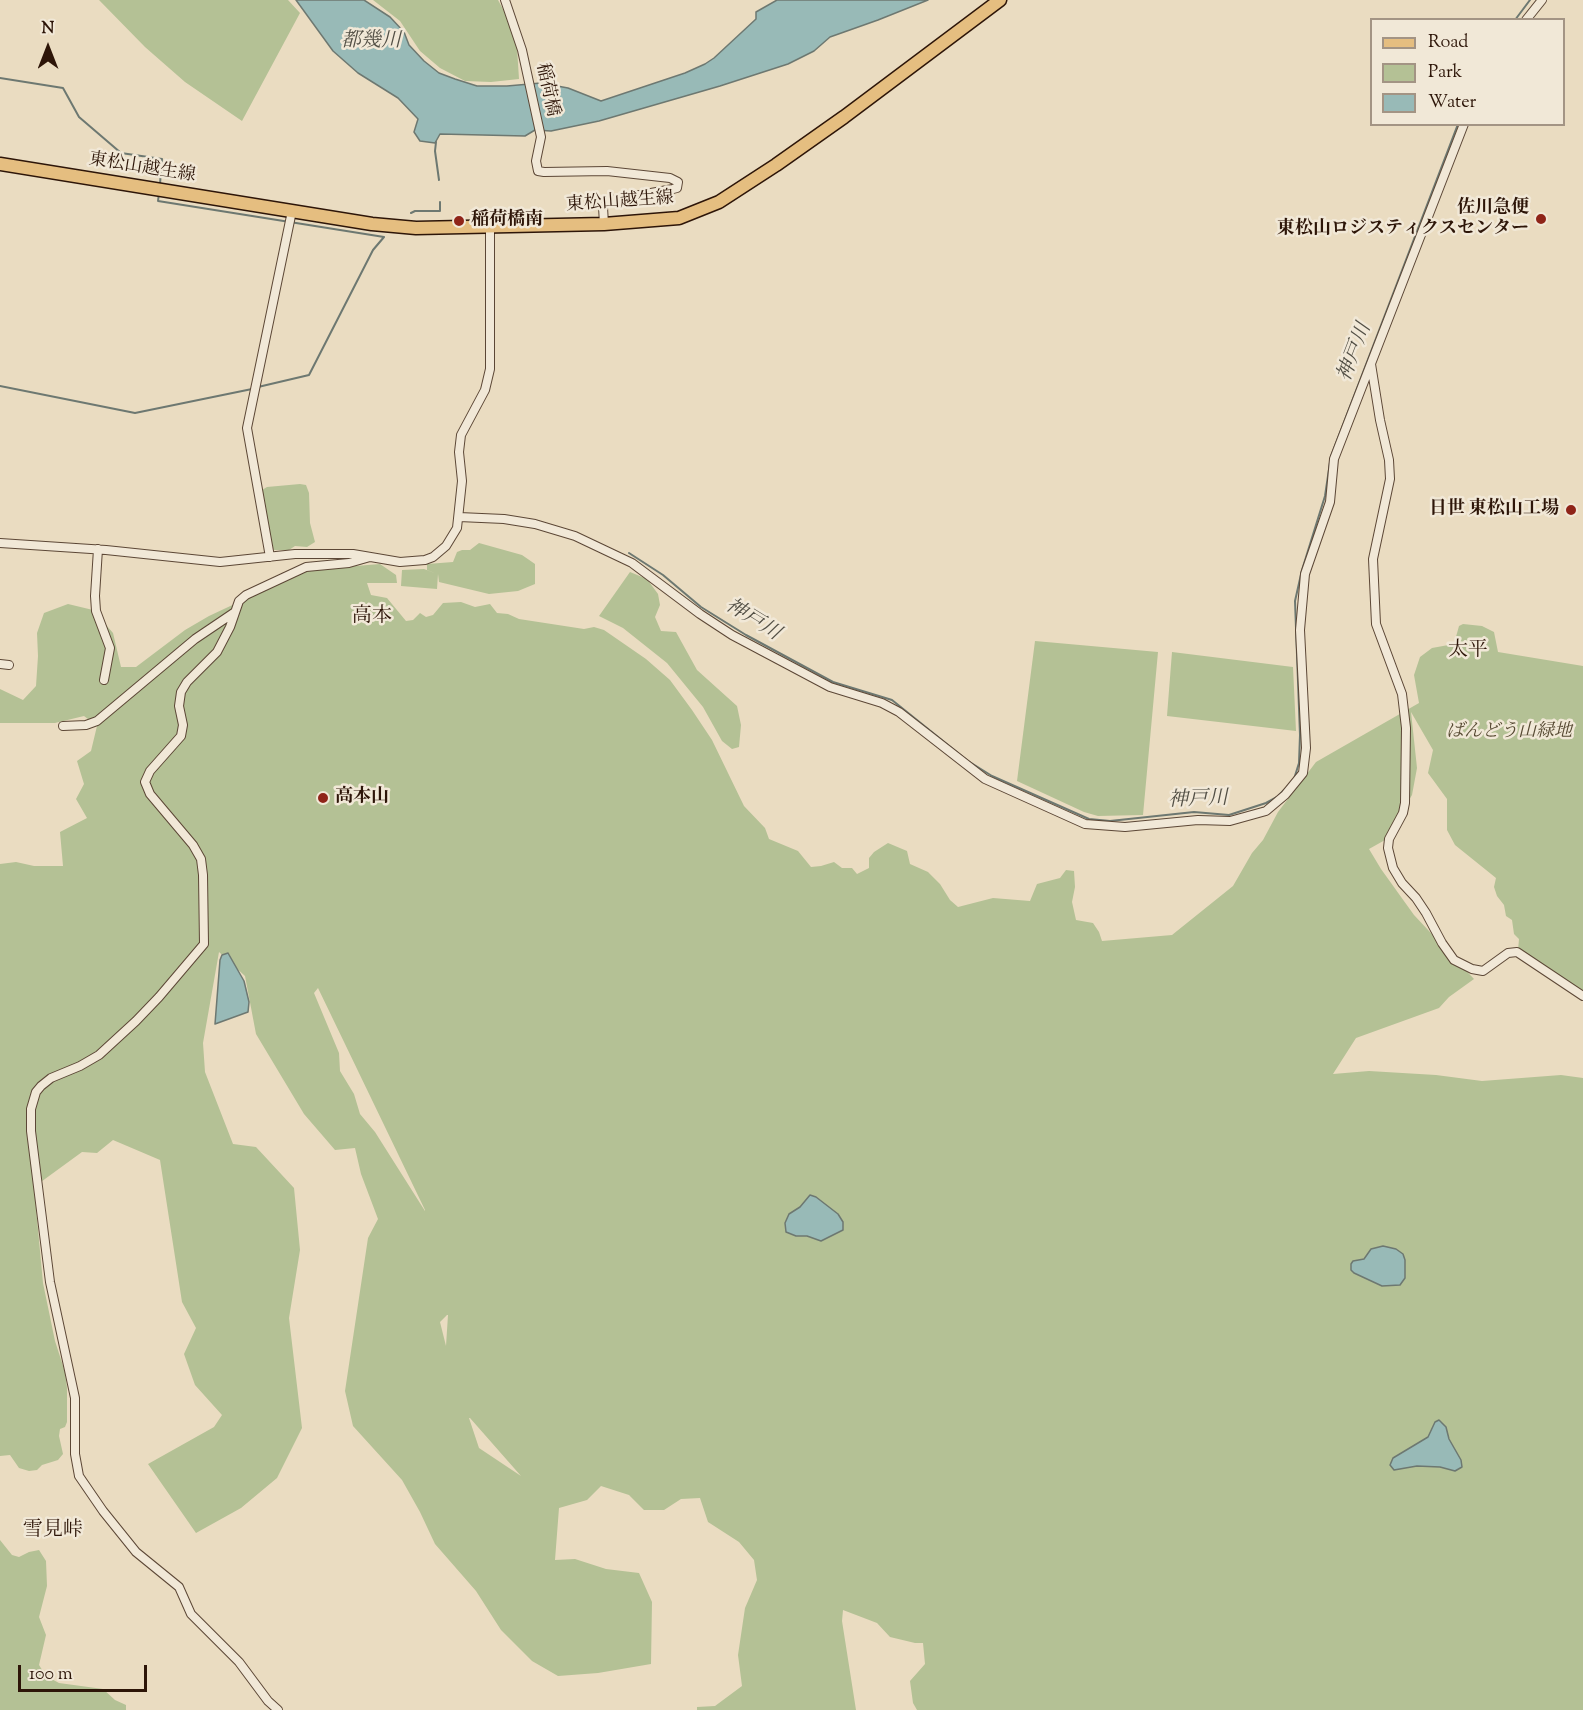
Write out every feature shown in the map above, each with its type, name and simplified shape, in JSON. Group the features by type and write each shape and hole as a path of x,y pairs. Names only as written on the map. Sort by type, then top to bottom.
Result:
{"main road":[{"name":"東松山越生線","path":"0,164 372,224 416,228 604,224 679,218 719,202 844,117 1000,0"}],"street":[{"name":"稲荷橋","path":"505,0 522,50 541,137 535,165 540,171 607,171 670,178 678,182 677,188 607,201 603,207 604,224"},
{"path":"1528,18 1542,0"},
{"path":"459,517 492,518 535,524 575,536 633,563 700,614 732,635 830,687 882,702 899,712 985,779 1081,822 1125,828 1198,819 1240,819 1266,811 1291,789 1302,773 1306,748 1300,630 1305,574 1330,502 1334,459 1463,126"},
{"path":"270,557 247,428 292,211"},
{"path":"0,543 98,549 220,562 316,554 353,554 400,562 425,560 432,557 452,538 457,528 462,482 459,452 461,435 483,397 490,369 490,228"},
{"path":"1370,363 1389,460 1390,479 1373,559 1376,624 1402,694 1406,728 1405,803 1403,813 1389,839 1390,858 1401,883 1416,898 1454,960 1483,971 1509,953 1517,952 1583,996"},
{"path":"98,549 96,611 110,648 104,680"},
{"path":"278,1710 268,1701 239,1662 191,1614 179,1587 136,1552 84,1486 79,1476 75,1454 75,1398 50,1282 31,1131 31,1109 36,1092 51,1078 99,1055 152,1005 204,944 201,859 193,845 150,794 145,782 150,771 181,736 183,725 179,706 187,682 217,652 230,627 239,601 246,595 306,567 349,563 370,557"},
{"path":"63,726 86,725 97,721 195,639 235,612"},
{"path":"0,664 9,665"}],"green space":[{"path":"99,0 288,0 300,13 242,121 185,82 145,47"},
{"path":"373,0 498,0 509,20 517,48 519,79 491,82 465,81 440,68 420,51 400,21"},
{"path":"306,485 309,493 310,523 315,542 307,547 295,546 289,550 274,550 270,543 262,490 267,487"},
{"path":"479,543 522,555 535,564 535,584 518,591 489,594 439,582 438,574 437,589 401,586 402,570 424,569 437,574 427,570 427,564 453,562 457,552 470,550"},
{"name":"ばんどう山緑地","path":"380,564 396,575 397,583 367,583 371,595 387,598 406,621 413,620 420,613 426,617 433,615 443,603 461,602 475,607 490,604 497,613 508,614 519,619 604,630 646,659 670,680 712,740 744,806 765,828 769,839 798,851 811,867 834,862 842,868 852,868 857,874 869,868 869,858 888,843 907,851 910,864 928,872 958,907 993,898 1030,901 1037,884 1060,878 1066,870 1074,871 1075,887 1072,902 1076,920 1093,923 1102,941 1172,935 1233,886 1278,812 1316,762 1419,703 1414,675 1420,657 1432,648 1454,644 1459,626 1463,624 1482,626 1494,632 1498,652 1583,666 1583,993 1518,951 1519,939 1514,934 1512,920 1506,916 1504,905 1494,887 1496,878 1455,845 1447,830 1447,799 1428,773 1433,750 1411,712 1417,768 1412,795 1385,840 1369,849 1414,915 1474,979 1449,997 1439,1008 1356,1038 1333,1074 1369,1071 1436,1075 1482,1081 1561,1075 1583,1078 1583,1710 917,1710 913,1703 910,1681 925,1664 923,1643 890,1637 877,1623 843,1610 842,1621 856,1710 697,1710 697,1707 715,1706 742,1686 738,1655 745,1608 757,1580 754,1560 739,1542 708,1522 700,1498 681,1499 664,1510 644,1510 629,1495 601,1486 587,1500 559,1508 555,1560 575,1559 606,1569 639,1573 652,1602 651,1664 598,1673 558,1676 532,1661 501,1630 476,1591 435,1544 402,1480 353,1426 345,1391 368,1238 378,1219 361,1174 355,1148 335,1150 304,1114 256,1034 245,976 219,952 203,1043 205,1072 233,1144 256,1147 294,1188 300,1250 289,1318 302,1428 277,1478 241,1508 196,1533 148,1464 214,1427 222,1415 195,1385 184,1354 196,1328 182,1302 160,1160 113,1140 97,1153 82,1152 34,1187 43,1283 67,1388 67,1422 65,1427 60,1429 59,1436 63,1454 58,1460 42,1465 37,1470 29,1471 19,1468 10,1455 0,1456 0,864 16,862 34,866 63,866 60,832 87,818 76,799 84,784 77,761 91,751 97,726 84,716 55,723 0,723 0,689 23,700 36,686 37,633 44,613 68,604 93,610 113,633 121,667 136,667 185,630 209,616 307,570","holes":["318,988 425,1210 425,1211 375,1132 360,1114 354,1094 340,1071 339,1053 314,993","448,1315 446,1346 440,1322","469,1418 521,1476 479,1448"]},
{"path":"630,572 647,579 658,594 660,605 655,617 661,631 676,632 697,670 737,706 741,725 739,747 732,749 722,741 703,707 667,663 623,628 599,616"},
{"path":"1035,641 1158,652 1143,815 1098,816 1084,812 1017,781"},
{"path":"1172,652 1293,667 1296,731 1167,716"},
{"path":"0,1540 12,1555 19,1557 39,1550 46,1561 47,1586 39,1617 46,1635 39,1665 46,1676 59,1683 103,1689 115,1700 126,1705 126,1710 0,1710"}],"water":[{"name":"都幾川","path":"296,0 364,0 390,17 404,32 409,45 424,61 439,73 455,79 477,86 541,83 568,88 601,101 705,64 756,19 756,12 777,0 928,0 830,37 814,51 788,64 720,86 599,121 551,131 535,130 525,136 440,134 435,143 420,141 414,132 418,119 398,98 358,73 333,51"},
{"path":"228,953 244,981 249,1002 248,1012 215,1024 220,960 222,955"},
{"path":"810,1195 838,1214 843,1222 843,1230 821,1241 786,1232 785,1223 789,1214 800,1207"},
{"path":"1383,1246 1396,1249 1403,1254 1405,1278 1400,1285 1382,1286 1351,1270 1353,1261 1364,1259 1371,1249"},
{"path":"1439,1420 1446,1427 1462,1467 1455,1471 1440,1467 1417,1466 1394,1470 1390,1465 1393,1458 1428,1437 1435,1422"}],"waterway":[{"name":"神戸川","path":"1516,18 1530,0"},
{"path":"0,78 63,88 79,117 121,153 162,159 160,184"},
{"name":"神戸川","path":"1294,779 1299,763 1300,735 1295,601 1302,570 1325,496 1331,456 1457,126"},
{"path":"436,142 439,180"},
{"path":"159,193 158,201 384,237"},
{"path":"411,213 440,211 440,202"},
{"path":"258,387 309,375 373,250 384,237"},
{"path":"0,386 135,413 252,389"},
{"name":"神戸川","path":"629,553 663,575 701,607 746,635 833,682 892,700 968,761 992,776 1089,819 1110,821 1194,812 1229,815 1266,803 1286,788"}],"place":[{"name":"佐川急便 東松山ロジスティクスセンター","path":"1541,219"},
{"name":"稲荷橋南","path":"459,221"},
{"name":"日世 東松山工場","path":"1571,510"},
{"name":"高本山","path":"323,798"}],"district":[{"name":"高本","path":"372,618"},
{"name":"太平","path":"1468,652"},
{"name":"雪見峠","path":"53,1532"}]}
